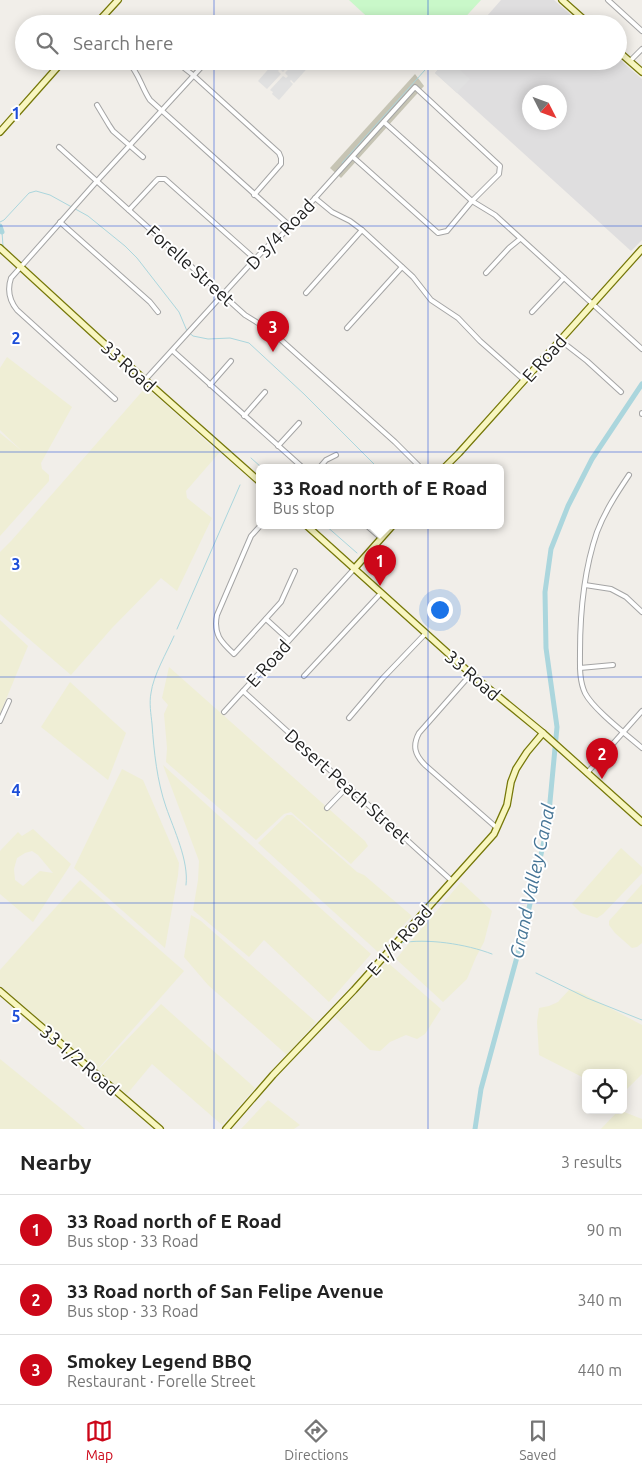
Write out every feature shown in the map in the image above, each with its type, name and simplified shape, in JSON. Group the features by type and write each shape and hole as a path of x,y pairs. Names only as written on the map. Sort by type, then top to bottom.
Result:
{"street":[{"path":"104,15 118,0"},
{"path":"562,0 579,15"},
{"path":"608,0 624,15"},
{"path":"627,17 642,31"},
{"path":"630,62 642,48"},
{"path":"627,59 642,72"},
{"path":"0,132 55,70"},
{"path":"135,70 150,100 290,226"},
{"path":"187,70 279,153 281,164 254,195"},
{"path":"115,399 14,306 10,297 9,283 11,278 60,222 198,70"},
{"name":"D 3/4 Road","path":"146,380 255,259 290,226 415,87 500,166 499,174 472,202"},
{"path":"97,105 109,125 143,158"},
{"path":"384,122 472,202 495,215 642,349"},
{"name":"Forelle Street","path":"60,147 245,315 271,330 417,464"},
{"path":"353,157 438,233 447,231 472,202"},
{"path":"129,210 155,182 165,179 255,259"},
{"path":"315,198 332,212 350,221 362,230 413,277 431,300 458,318 480,341 524,380"},
{"path":"60,222 150,302 158,312"},
{"path":"306,292 362,230"},
{"path":"486,273 520,239"},
{"name":"33 Road","path":"0,248 256,478"},
{"name":"E Road","path":"448,464 642,249"},
{"path":"348,328 402,267"},
{"path":"532,312 564,278"},
{"path":"560,340 620,392"},
{"path":"172,351 299,464"},
{"path":"210,385 231,362"},
{"path":"244,416 265,392"},
{"path":"278,446 299,422"},
{"path":"323,464 326,460 336,456"},
{"path":"629,475 607,510 591,554 580,621 580,668 585,693 592,703 642,748"},
{"path":"257,529 251,536 217,615 215,625 224,645 234,654 281,602 295,571"},
{"name":"33 Road","path":"310,529 471,674 549,738 642,822"},
{"path":"371,529 381,538"},
{"name":"E Road","path":"224,712 389,529"},
{"path":"585,585 611,589 626,597 642,612"},
{"path":"304,676 381,593"},
{"path":"266,619 289,640"},
{"path":"349,718 383,678 426,633"},
{"path":"580,668 613,664"},
{"path":"471,674 419,733 415,741 415,750 425,765 498,829"},
{"name":"Desert Peach Street","path":"243,691 452,881"},
{"path":"0,721 8,701"},
{"path":"587,773 642,711"},
{"name":"E 1/4 Road","path":"226,1129 498,829 507,805 511,782 516,769 543,733"},
{"path":"327,808 348,786"},
{"name":"33 1/2 Road","path":"0,990 160,1129"}],"shaded area":[{"path":"501,0 554,0 571,15 488,15"},
{"path":"627,66 642,79 642,240 631,251 435,73 438,70 627,70"},
{"path":"268,70 279,70 281,74 267,89 258,81"},
{"path":"288,70 306,70 294,83 290,81 293,84 279,100 270,90 283,76 286,78 288,76 285,73"},
{"path":"438,70 460,70 470,79 457,93 435,73"},
{"path":"415,74 424,86 341,178 330,168"}],"green space":[{"path":"349,0 481,0 467,15 365,15"},
{"path":"7,357 72,407 41,463 42,469 49,475 49,481 0,536 0,433 22,451 0,430 0,368"},
{"path":"146,387 219,453 186,491 187,498 212,518 177,591 161,578 112,628 71,675 0,614 0,552"},
{"path":"0,620 28,646 0,714"},
{"path":"169,667 365,841 368,846 351,864 291,812 284,814 256,840 166,762 167,748 164,714 168,705 162,698"},
{"path":"70,682 126,733 108,780 41,727"},
{"path":"163,765 371,954 329,1002 264,940 249,957 193,910 199,861"},
{"path":"122,769 143,780 179,863 165,948 74,868"},
{"path":"287,815 292,815 357,872 364,875 412,916 378,952 258,843"},
{"path":"33,829 71,864 33,922 0,894 0,851 18,832 22,836","holes":["32,851 38,855 53,873 40,871 23,886 15,880 14,869 17,858"]},
{"path":"621,848 642,867 642,873 597,918 581,913 572,904"},
{"path":"80,880 184,971 97,1070 0,985 0,970"},
{"path":"461,882 492,911 484,942 467,979 443,1002 396,959"},
{"path":"642,884 642,943 632,948 615,933 609,925 609,921"},
{"path":"191,915 201,921 316,1022 287,1055 208,985 184,957"},
{"path":"387,962 441,1009 425,1034 417,1039 406,1035 390,1042 380,1051 370,1050 335,1017"},
{"path":"569,990 578,991 642,1025 642,1074 627,1089 627,1069 582,1069 582,1077 539,1055 537,1022 539,1008 558,1002"},
{"path":"161,1004 255,1088 222,1125 152,1064 127,1094 98,1070"},
{"path":"0,1059 64,1111 85,1129 0,1129"},
{"path":"268,1100 300,1125 294,1129 241,1129"},
{"path":"627,1113 642,1119 642,1129 601,1129 615,1114"}],"waterway":[{"path":"342,163 425,70"},
{"path":"0,222 29,193 36,191 50,195 88,216 137,258 179,312 187,331 193,336 208,339 230,338 249,343 304,394 374,464"},
{"path":"0,226 2,232"},
{"path":"2,232 3,246"},
{"name":"Grand Valley Canal","path":"475,1129 481,1089 523,935 548,823 557,727 546,648 545,592 551,549 568,506 592,459 642,384"},
{"path":"251,458 258,464"},
{"path":"177,629 240,485"},
{"path":"330,529 357,553"},
{"path":"174,636 154,679 150,705 158,777 183,856 186,885"},
{"path":"400,943 422,941 446,943 470,947 492,954"},
{"path":"536,973 587,998 642,1020"},
{"path":"222,1129 226,1125"}],"place":[{"name":"Smokey Legend BBQ","path":"273,352"},
{"name":"33 Road north of E Road","path":"380,586"},
{"name":"33 Road north of San Felipe Avenue","path":"602,779"}]}
